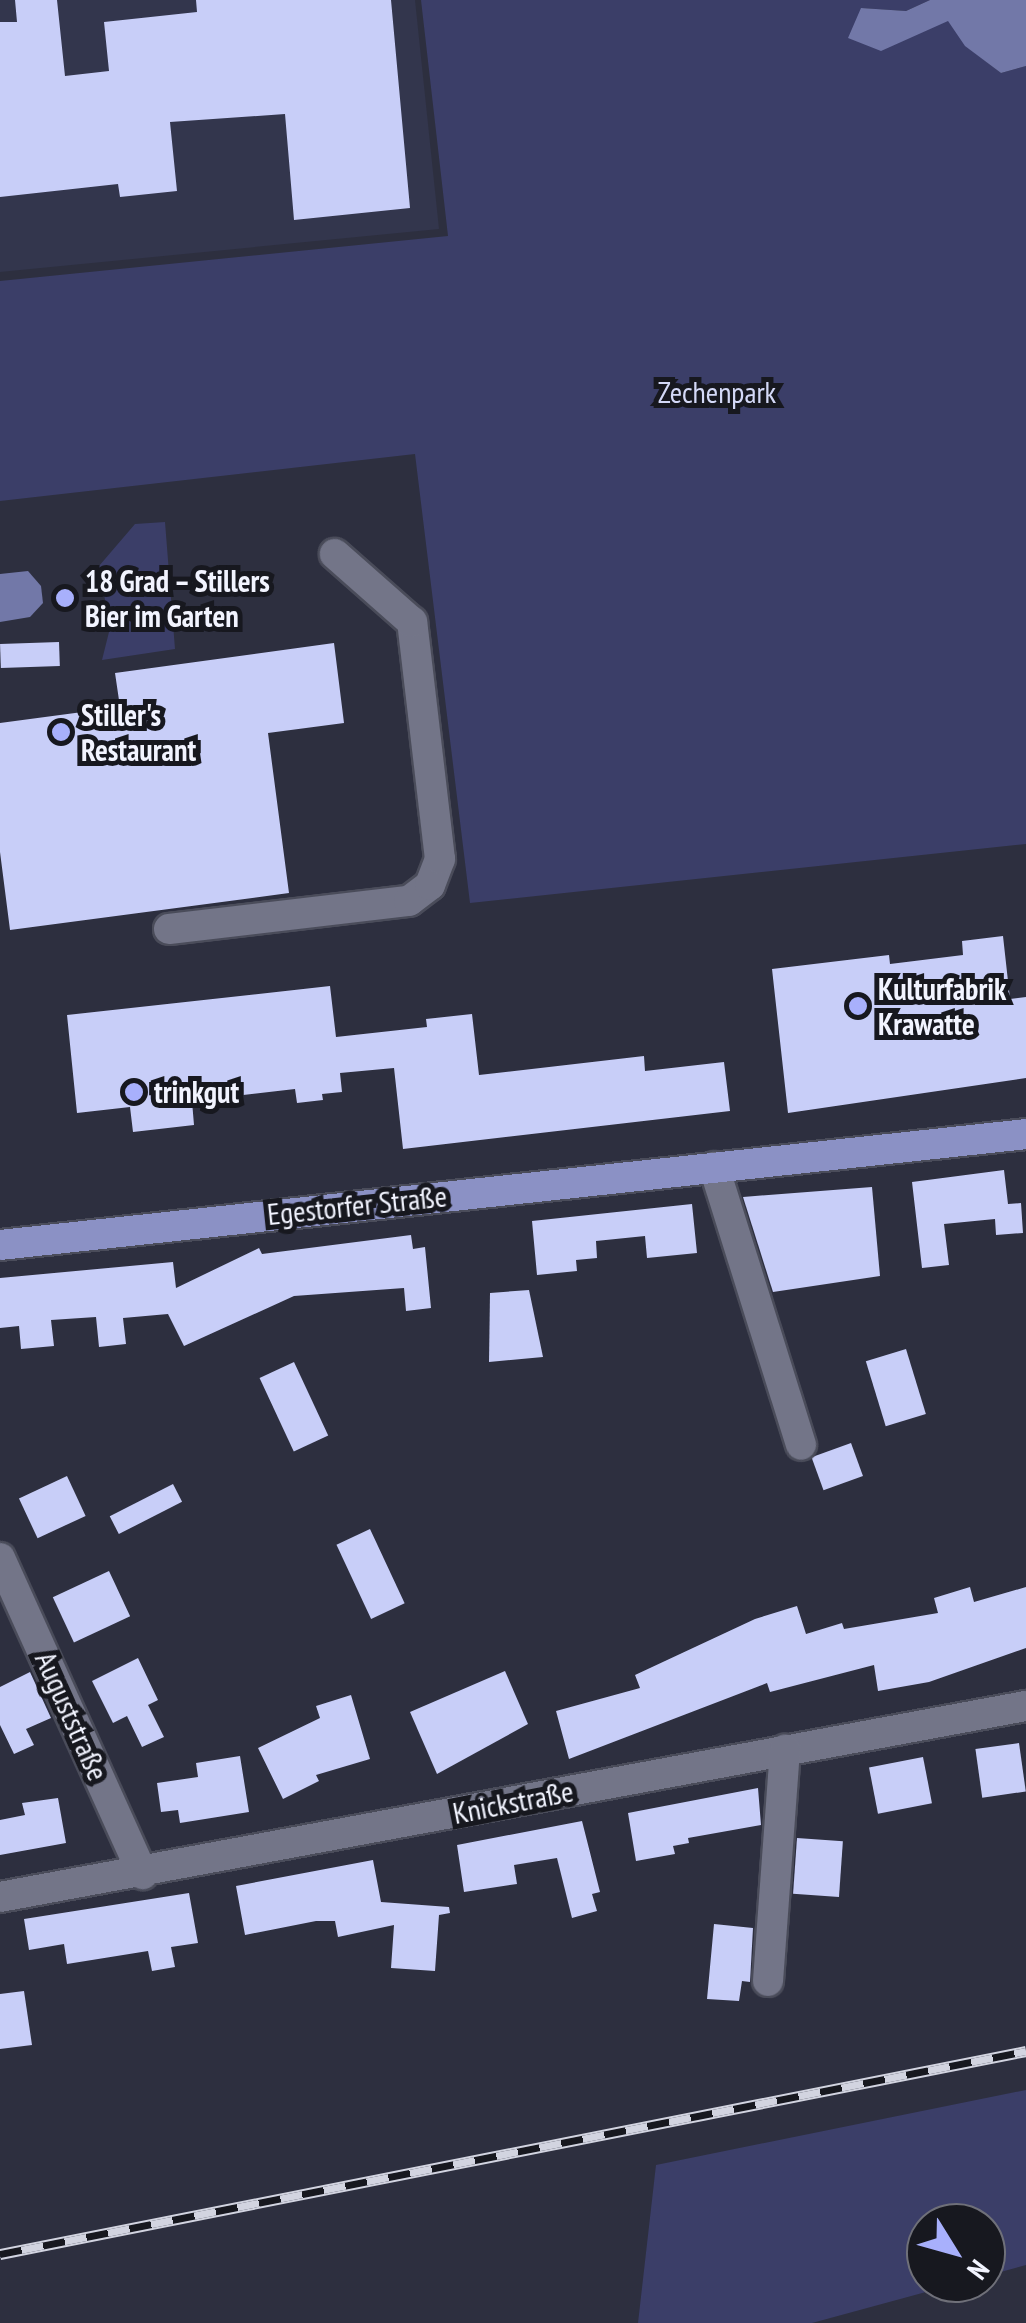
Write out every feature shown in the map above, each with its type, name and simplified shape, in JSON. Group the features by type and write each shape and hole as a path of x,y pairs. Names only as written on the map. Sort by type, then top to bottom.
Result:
{"main road":[{"name":"Egestorfer Straße","path":"0,1245 1026,1134"}],"street":[{"path":"170,929 409,901 430,886 440,859 412,622 335,554"},
{"path":"714,1167 801,1445"},
{"name":"Auguststraße","path":"0,1558 143,1874"},
{"name":"Knickstraße","path":"0,1897 143,1874 1026,1706"},
{"path":"768,1981 785,1750"}],"shaded area":[{"path":"0,0 415,0 439,229 0,272"},
{"path":"930,0 1026,0 1026,66 1001,73 965,46 948,21 881,51 848,38 861,8 906,11"},
{"path":"28,571 41,586 43,603 30,617 0,622 0,574"}],"green space":[{"name":"Zechenpark","path":"421,0 930,0 906,11 861,8 916,34 948,20 966,46 1001,73 1026,66 1026,844 470,903 415,454 0,501 0,281 448,236"},
{"path":"165,522 175,649 102,660 110,628 99,566 135,524"},
{"path":"1026,2090 1026,2265 1006,2270 1006,2203 906,2203 906,2297 812,2323 638,2323 656,2165"}],"building":[{"path":"15,0 57,0 65,76 109,71 104,22 197,12 196,0 391,0 410,208 294,220 285,114 170,122 177,191 120,197 118,184 0,197 0,22 17,22"},
{"path":"59,642 60,666 1,668 0,644"},
{"path":"334,643 344,723 268,733 289,893 10,930 0,852 0,723 120,707 115,673"},
{"name":"Kulturfabrik Krawatte","path":"1003,936 1010,999 1026,997 1026,1078 788,1113 772,969 889,955 890,964 963,955 962,941"},
{"path":"330,986 336,1037 427,1027 426,1019 472,1014 479,1075 644,1056 645,1071 724,1062 730,1111 403,1149 394,1068 340,1073 342,1092 322,1094 323,1100 297,1103 295,1089 192,1101 194,1125 133,1132 130,1107 77,1113 67,1015"},
{"path":"1004,1170 1008,1204 1021,1203 1023,1233 996,1235 995,1219 944,1224 949,1265 922,1268 912,1182"},
{"path":"872,1187 880,1276 773,1292 743,1197"},
{"path":"692,1204 697,1253 647,1258 645,1236 596,1241 597,1258 576,1260 577,1271 537,1275 532,1221"},
{"path":"411,1235 413,1249 425,1247 431,1308 406,1311 404,1288 294,1296 184,1346 168,1314 123,1318 126,1344 99,1347 96,1317 51,1320 54,1346 21,1349 19,1326 0,1328 0,1278 173,1262 176,1288 259,1248 262,1254"},
{"path":"529,1290 543,1357 489,1362 490,1293"},
{"path":"906,1349 926,1414 886,1426 866,1361"},
{"path":"294,1362 328,1435 294,1451 260,1378"},
{"path":"851,1443 863,1476 824,1490 812,1457"},
{"path":"67,1476 86,1516 38,1538 19,1498"},
{"path":"173,1484 182,1502 119,1534 110,1516"},
{"path":"370,1529 405,1603 371,1619 336,1545"},
{"path":"109,1571 130,1616 74,1643 53,1597"},
{"path":"970,1587 974,1602 1026,1587 1026,1648 929,1682 878,1691 874,1665 770,1692 767,1683 569,1759 556,1711 640,1688 635,1675 755,1619 797,1606 806,1634 842,1623 844,1629 938,1613 934,1598"},
{"path":"138,1658 158,1700 148,1705 164,1737 142,1747 127,1716 113,1723 92,1681"},
{"path":"505,1671 528,1724 437,1774 410,1712"},
{"path":"30,1672 51,1718 26,1729 34,1745 14,1754 0,1725 0,1687"},
{"path":"351,1695 370,1759 316,1775 319,1781 283,1799 258,1748 320,1718 316,1706"},
{"path":"1019,1743 1026,1792 982,1798 975,1749"},
{"path":"240,1756 249,1812 180,1823 178,1810 161,1812 157,1783 198,1777 196,1763"},
{"path":"923,1757 932,1803 878,1814 869,1767"},
{"path":"758,1788 761,1825 688,1838 689,1843 673,1846 675,1854 636,1861 628,1813"},
{"path":"58,1798 66,1843 0,1855 0,1820 25,1815 22,1803"},
{"path":"582,1821 600,1892 592,1894 597,1911 572,1918 557,1858 514,1865 517,1884 464,1892 457,1845"},
{"path":"797,1838 843,1841 839,1897 793,1894"},
{"path":"373,1860 381,1902 449,1907 450,1913 439,1915 435,1971 391,1968 394,1925 338,1937 335,1921 316,1921 245,1935 236,1886"},
{"path":"189,1893 198,1943 171,1947 175,1967 152,1971 148,1951 67,1964 64,1944 29,1950 24,1919"},
{"path":"714,1924 753,1928 750,1982 742,1981 739,2001 707,1999"},
{"path":"24,1991 32,2045 0,2049 0,1994"}],"railway":[{"path":"0,2254 1026,2051"}],"place":[{"name":"18 Grad – Stillers Bier im Garten","path":"65,598"},
{"name":"Stiller's Restaurant","path":"61,732"},
{"name":"Kulturfabrik Krawatte","path":"858,1006"},
{"name":"trinkgut","path":"134,1092"}]}
